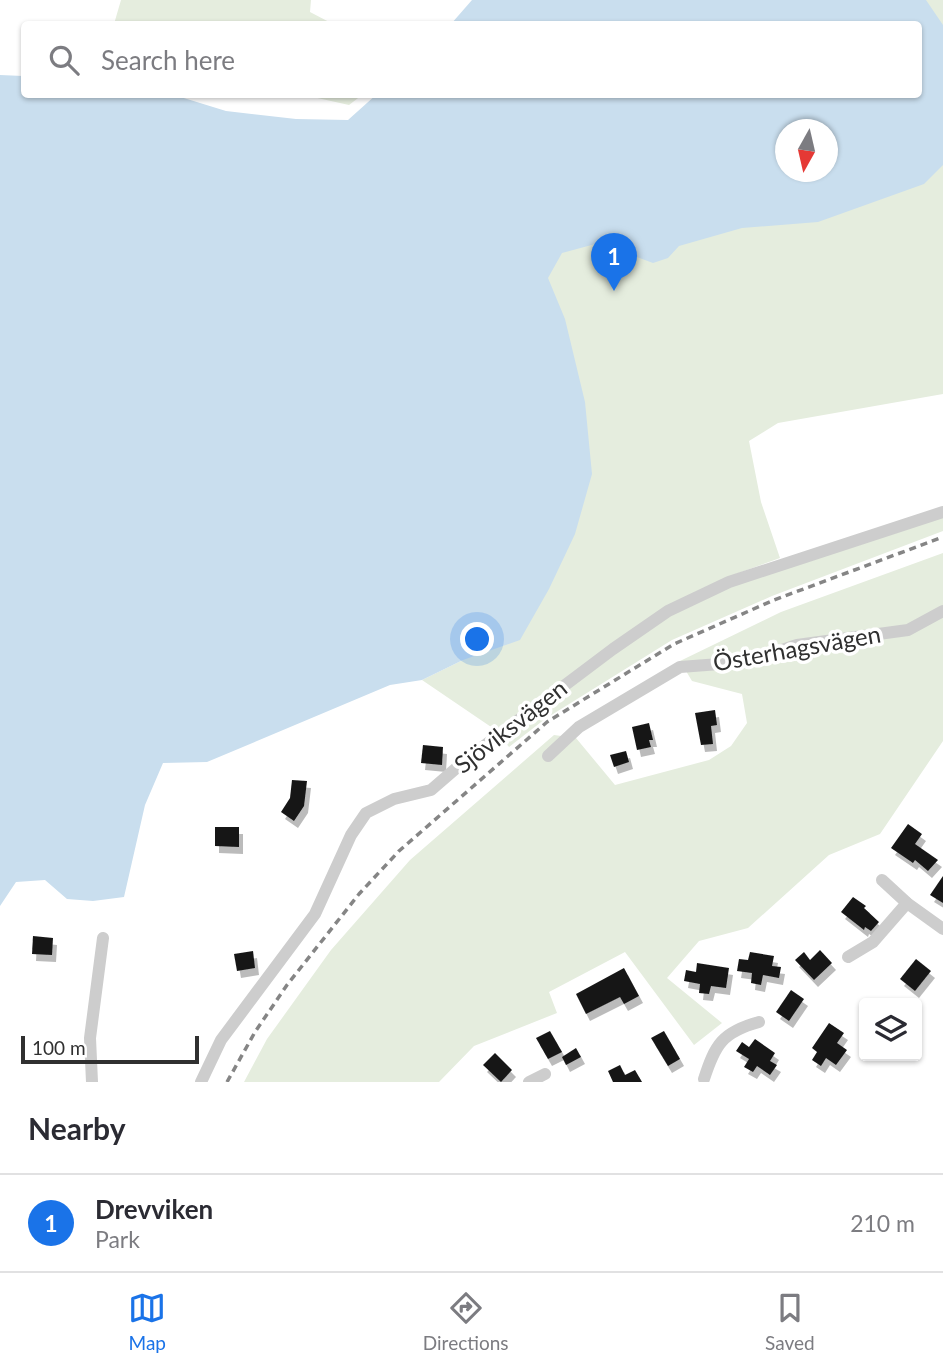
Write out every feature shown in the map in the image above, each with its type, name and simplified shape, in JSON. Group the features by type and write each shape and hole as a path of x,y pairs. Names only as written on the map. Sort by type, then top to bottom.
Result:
{"street":[{"name":"Sjöviksvägen","path":"201,1082 221,1040 315,914 351,835 366,813 394,799 432,790 468,758 668,611 729,582 943,512"},
{"name":"Österhagsvägen","path":"548,756 579,727 680,667 746,662 797,645 908,630 943,611"},
{"path":"882,880 907,903 943,929"},
{"path":"848,957 873,942 907,903"},
{"path":"92,1082 90,1038 103,938"},
{"path":"703,1081 714,1049 740,1027 759,1021"},
{"path":"529,1082 545,1074"}],"green space":[{"path":"121,0 311,0 310,12 327,21 115,21"},
{"path":"660,0 943,0 943,394 778,423 749,441 761,502 780,558 725,578 497,731 422,680 463,660 398,222 775,129 775,182 838,182 838,119 816,119 902,98 922,98 922,21 886,21"},
{"path":"318,98 358,98 349,105"},
{"path":"943,516 943,531 772,596 672,640 545,719 509,747 501,737 668,614 730,585"},
{"path":"943,553 943,741 880,834 829,855 748,928 699,941 667,978 722,1023 694,1045 625,952 549,992 557,1013 474,1046 439,1082 244,1082 267,1039 331,950 410,860 554,735 576,738 615,785 709,760 731,746 747,723 742,694 692,681 680,661 781,612"}],"water":[{"path":"472,0 926,0 943,25 943,165 924,184 818,222 742,228 679,246 668,258 653,263 599,243 562,253 548,278 565,319 585,402 592,474 575,534 549,589 520,640 463,660 422,680 390,685 207,762 163,763 145,805 124,897 93,901 67,899 45,880 16,882 0,906 0,75 21,76 21,98 184,98 226,111 296,119 348,120 373,98 922,98 922,21 454,21"}],"building":[{"path":"715,710 717,725 711,726 713,744 701,745 695,713"},
{"path":"649,723 653,740 649,740 651,747 637,750 632,727"},
{"path":"423,745 443,747 442,765 421,763"},
{"path":"626,751 629,762 614,767 610,755"},
{"path":"292,780 307,781 304,806 294,821 281,812 290,798"},
{"path":"908,824 922,834 915,844 938,860 928,871 915,860 913,863 891,848"},
{"path":"215,827 239,827 239,847 215,846"},
{"path":"943,876 943,903 930,895"},
{"path":"853,897 866,906 864,908 879,922 871,931 865,927 864,930 841,912"},
{"path":"33,936 53,938 52,955 32,954"},
{"path":"820,950 832,963 814,980 795,960 804,952 810,960"},
{"path":"253,951 255,968 237,971 234,954"},
{"path":"750,952 774,956 772,966 781,967 779,978 763,975 761,985 751,983 752,973 737,971 739,959 748,960"},
{"path":"916,959 931,971 915,991 900,979"},
{"path":"697,963 729,968 726,988 711,986 709,994 699,993 700,984 684,981 686,970 696,972"},
{"path":"624,968 639,996 624,1004 620,997 586,1014 576,994"},
{"path":"791,990 804,999 789,1021 776,1012"},
{"path":"829,1023 844,1033 837,1043 847,1050 836,1065 826,1058 821,1066 812,1060 817,1052 812,1048"},
{"path":"550,1031 562,1052 548,1059 536,1038"},
{"path":"664,1031 680,1059 668,1066 651,1038"},
{"path":"755,1039 775,1053 770,1061 777,1065 770,1075 757,1066 753,1072 744,1067 749,1059 736,1051 742,1042 749,1047"},
{"path":"576,1048 581,1057 566,1065 562,1057"},
{"path":"495,1053 512,1070 501,1082 483,1065"},
{"path":"620,1065 625,1075 635,1070 642,1082 613,1082 608,1071"}],"railway":[{"path":"227,1082 255,1032 287,985 359,894 399,851 547,722 674,644 774,600 943,537"}],"place":[{"name":"Drevviken","path":"614,291"}]}
